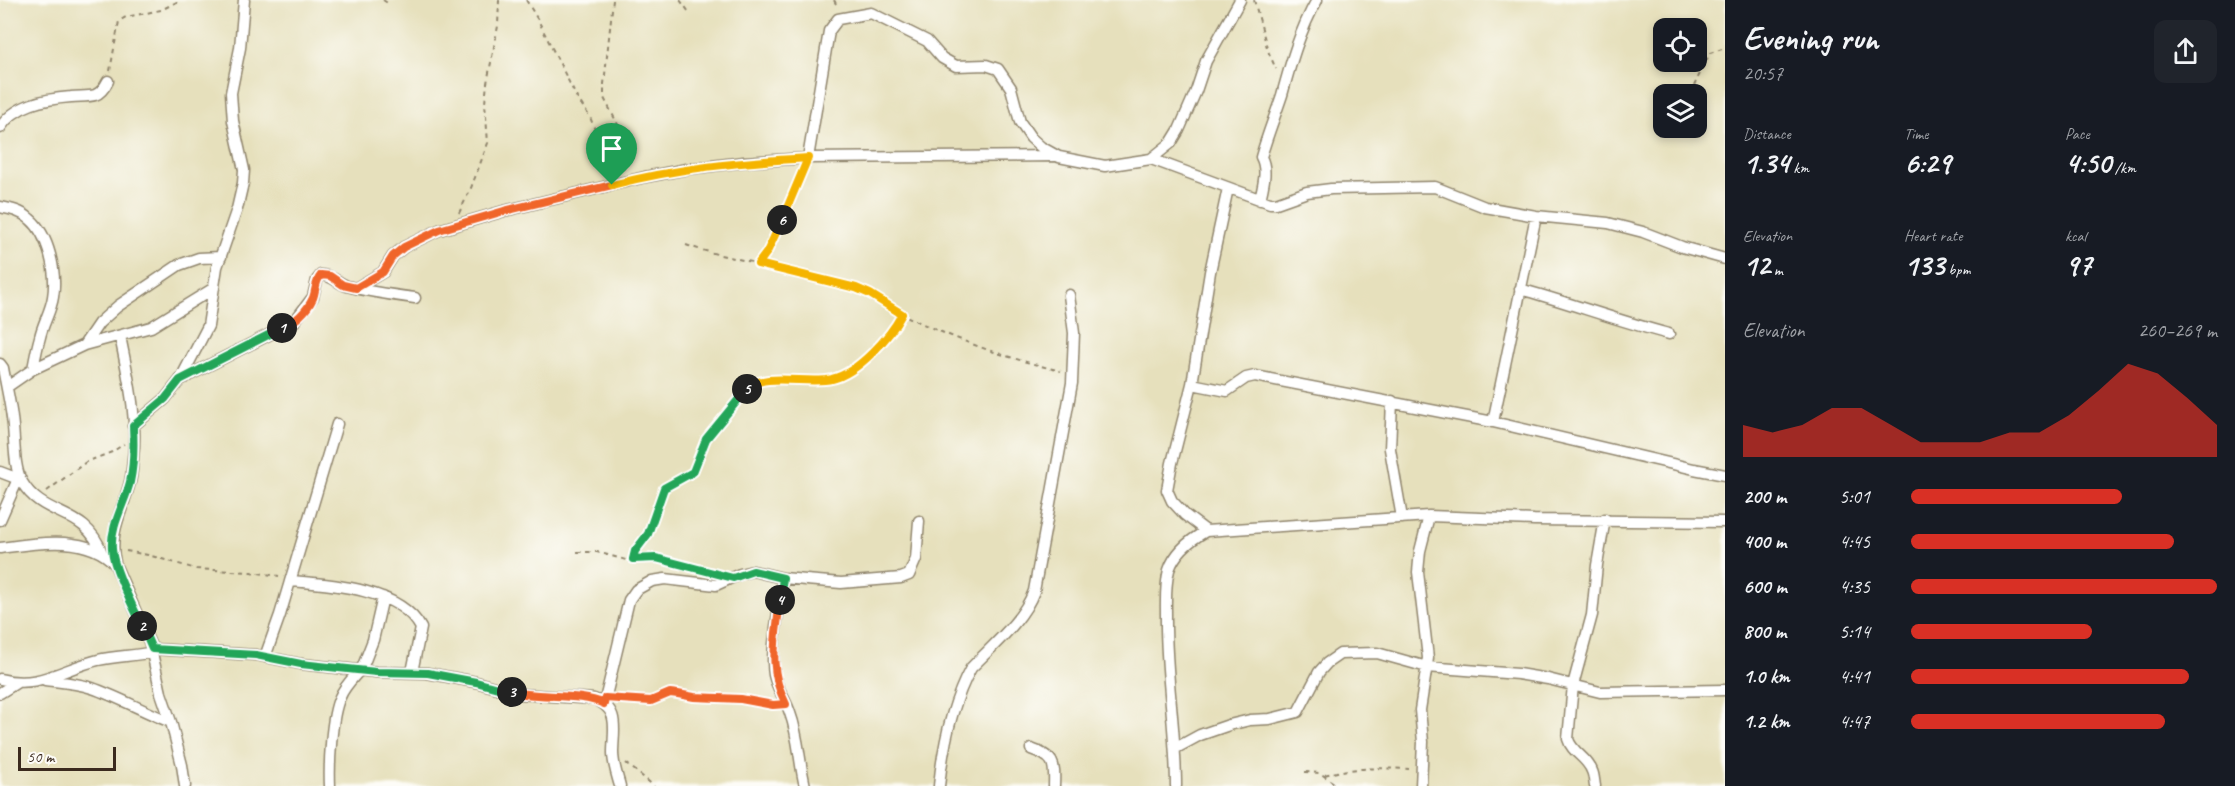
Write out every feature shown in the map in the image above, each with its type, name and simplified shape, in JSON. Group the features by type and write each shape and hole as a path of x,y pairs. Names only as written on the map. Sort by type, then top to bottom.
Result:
{"street":[{"path":"133,432 180,380 208,326 220,257 237,209 243,183 244,170 233,121 231,93 240,48 244,0"},
{"path":"1151,159 1171,143 1179,130 1196,92 1206,61 1240,0"},
{"path":"1260,200 1265,174 1265,164 1261,156 1264,145 1294,51 1317,0"},
{"path":"808,158 829,31 838,19 869,12 927,41 942,57 956,66 986,65 998,69 1011,88 1020,122 1031,138 1041,147 1059,157"},
{"path":"0,128 5,119 20,109 55,98 94,95 104,88 108,81"},
{"path":"356,288 383,272 393,256 404,247 439,230 504,211 687,169 744,162 808,158 1059,157 1105,166 1151,159 1260,200 1276,203 1307,192 1331,189 1435,187 1485,207 1536,216 1608,224 1643,232 1682,247 1725,259"},
{"path":"1206,531 1185,515 1172,501 1167,490 1192,384 1210,272 1228,188"},
{"path":"0,207 15,210 31,220 41,234 49,254 54,280 54,295 40,335 33,369"},
{"path":"1493,422 1536,216"},
{"path":"84,345 99,323 118,306 179,264 199,258 220,257"},
{"path":"180,380 294,322 313,297 317,280 321,275 330,276 343,285 415,298"},
{"path":"7,387 33,369 84,345 151,327 214,288"},
{"path":"1520,289 1669,334"},
{"path":"939,786 953,711 966,677 971,668 1022,613 1034,591 1059,464 1073,373 1074,333 1069,295"},
{"path":"107,550 130,481 133,432 132,390 120,336"},
{"path":"0,364 7,387 19,480 0,520"},
{"path":"1192,384 1227,391 1246,378 1254,376 1493,422 1725,475"},
{"path":"1392,401 1390,449 1402,518"},
{"path":"265,657 337,424"},
{"path":"0,472 19,480 46,506 75,519 90,529 107,550 152,651 185,786"},
{"path":"1421,786 1423,748 1420,710 1427,667 1427,641 1418,572 1420,551 1429,516"},
{"path":"1176,786 1176,748 1168,687 1167,588 1169,569 1179,552 1191,539 1206,531 1294,527 1429,516 1534,520 1725,522"},
{"path":"1595,786 1592,771 1570,747 1568,739 1573,685 1592,615 1605,519"},
{"path":"620,786 613,751 615,723 605,701 626,610 636,590 652,581 665,579 716,585 753,571 783,578 841,583 901,579 909,575 916,559 919,521"},
{"path":"0,548 68,544 107,550"},
{"path":"783,578 774,674 798,741 805,786"},
{"path":"290,579 353,588 383,597 410,615 421,628 412,672"},
{"path":"330,786 332,737 339,698 360,671 372,640 383,597"},
{"path":"45,680 61,672 98,660 152,651 216,652 360,671 412,672 452,677 519,694 605,701"},
{"path":"1176,748 1200,735 1229,725 1298,712 1319,672 1340,654 1377,653 1427,667 1518,674 1600,692 1725,690"},
{"path":"0,679 16,683 45,680 74,683 93,688 171,722"},
{"path":"0,693 16,683"},
{"path":"1031,749 1050,758 1054,765 1054,786"}],"path":[{"path":"108,81 119,21 126,17 161,10 181,0"},
{"path":"383,0 389,4"},
{"path":"453,226 471,188 488,143 486,93 498,26 499,0"},
{"path":"526,0 577,98 590,117 617,184"},
{"path":"613,0 604,98 627,142 617,184"},
{"path":"680,0 689,12"},
{"path":"1254,0 1268,51 1278,73"},
{"path":"1695,84 1710,53 1725,48"},
{"path":"758,264 776,232 808,158"},
{"path":"686,245 723,257 856,288 902,314 978,348 1073,373"},
{"path":"633,559 635,551 648,534 664,488 693,472 706,439 750,385 760,380 820,381 847,373 870,354 896,326 902,314"},
{"path":"38,499 86,462 111,452 133,432"},
{"path":"107,550 148,555 196,569 251,572 290,579"},
{"path":"577,552 597,552 626,560 656,558 733,578"},
{"path":"605,701 651,701 670,693 694,697 741,699 766,705 786,704"},
{"path":"613,751 654,786"},
{"path":"1305,772 1324,775 1372,768 1421,770"},
{"path":"1324,775 1338,786"}],"route":[{"path":"808,158 767,252 758,264 856,288 902,314 896,326 870,354 847,373 820,381 760,380 750,385 706,439 693,472 664,488 648,534 635,551 633,559 656,558 733,578 753,571 783,578 774,674 778,689 786,704 759,704 741,699 694,697 670,693 651,701 605,698 604,704 594,699 519,694 476,682 428,673 376,672 301,664 256,655 152,649 115,564 111,548 130,481 134,455 133,426 165,399 180,380 294,322 308,306 321,275 330,276 343,285 356,288 383,272 393,256 404,247 439,230 504,211 612,185 687,169 744,162 808,158"}]}
